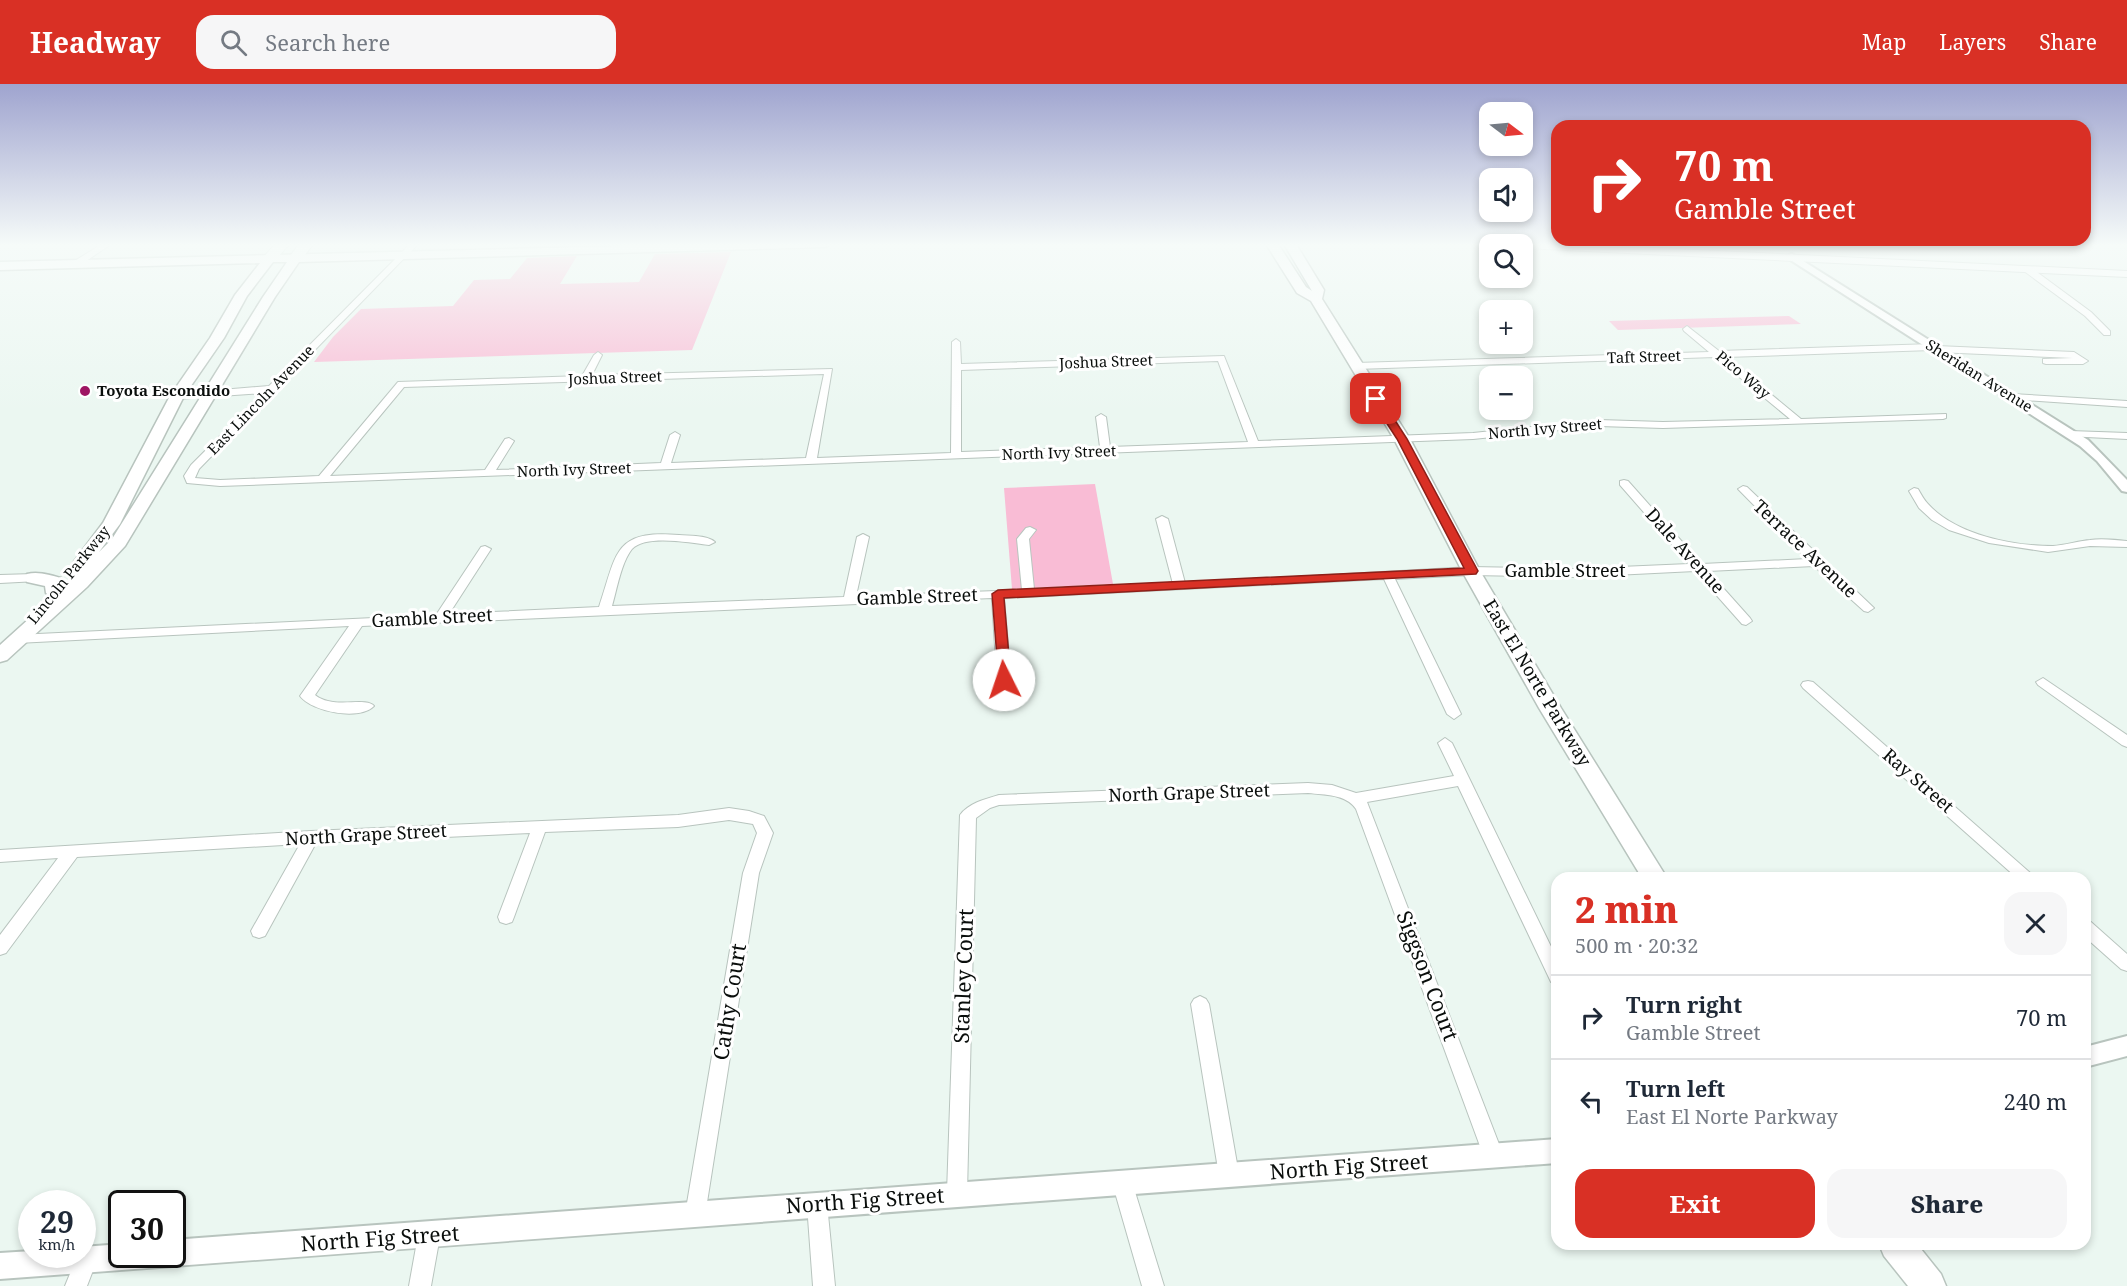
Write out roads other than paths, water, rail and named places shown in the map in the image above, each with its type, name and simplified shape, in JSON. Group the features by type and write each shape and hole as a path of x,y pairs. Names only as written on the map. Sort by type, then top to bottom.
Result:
{"main road":[{"name":"Lincoln Parkway","path":"17,639 111,524 177,396 217,338 239,300"},
{"name":"Lincoln Parkway","path":"17,639 80,583 118,542 266,300"},
{"name":"East El Norte Parkway","path":"1317,300 1402,439 1472,571 1550,708 1652,872"},
{"path":"34,578 54,582 56,594"},
{"path":"0,656 17,639"},
{"path":"1901,1250 1929,1286"}],"street":[{"name":"East Lincoln Avenue","path":"195,467 359,300"},
{"name":"Sheridan Avenue","path":"1859,300 2095,451 2127,488"},
{"path":"2069,300 2088,314 2107,333"},
{"name":"Pico Way","path":"1687,329 1799,422"},
{"path":"956,342 956,456"},
{"name":"Taft Street","path":"1356,366 1934,348 2074,356 2083,361 2046,361"},
{"path":"585,379 598,355"},
{"name":"Joshua Street","path":"956,367 1221,358 1254,445"},
{"name":"Joshua Street","path":"322,479 401,384 829,371 811,461"},
{"path":"177,396 273,389"},
{"path":"2012,397 2127,404"},
{"name":"North Ivy Street","path":"195,467 189,476 191,481 198,483 1473,436 1599,423 1663,425 1943,416"},
{"path":"1101,417 1106,451"},
{"path":"2070,434 2127,436"},
{"path":"665,467 675,435"},
{"path":"488,474 509,441"},
{"name":"Dale Avenue","path":"1624,483 1746,621"},
{"name":"Terrace Avenue","path":"1743,489 1817,562 1868,608"},
{"path":"1914,491 1917,501 1935,517 1951,526 2013,546 2049,549 2089,543 2127,544"},
{"path":"1162,519 1180,587"},
{"path":"1028,593 1023,539 1030,530"},
{"path":"604,610 628,547 640,540 666,537 709,542"},
{"path":"849,600 863,537"},
{"path":"440,618 467,573 485,549"},
{"name":"Gamble Street","path":"17,639 604,610 1180,587 1472,571 1574,573 1817,562"},
{"path":"1388,576 1454,714"},
{"path":"0,579 34,578"},
{"path":"998,594 1004,680"},
{"path":"358,622 307,696 317,705 337,708 367,706"},
{"path":"2043,682 2127,742"},
{"name":"Ray Street","path":"1808,685 2021,872"},
{"path":"1445,743 1551,965"},
{"path":"1356,798 1462,780"},
{"name":"North Grape Street","path":"1021,799 1308,788 1332,790 1356,798"},
{"name":"Siggson Court","path":"1356,798 1363,808 1494,1157"},
{"name":"Stanley Court","path":"957,1194 968,816 985,804 999,800 1021,799"},
{"name":"North Grape Street","path":"0,856 311,837 678,821 732,812"},
{"name":"Cathy Court","path":"695,1215 751,873 765,833 759,820 747,814 732,812"},
{"path":"506,917 540,826"},
{"path":"259,931 311,837"},
{"path":"0,948 71,853"},
{"path":"2091,932 2127,964"},
{"path":"1200,1004 1229,1175"},
{"path":"2091,1055 2127,1046"},
{"name":"North Fig Street","path":"186,1252 429,1236 817,1204 1551,1152"},
{"path":"1122,1182 1153,1286"},
{"path":"817,1204 824,1286"},
{"path":"420,1286 429,1236"},
{"path":"0,1266 18,1265"},
{"path":"76,1286 83,1268"}],"place":[{"name":"Toyota Escondido","path":"85,391"}]}
